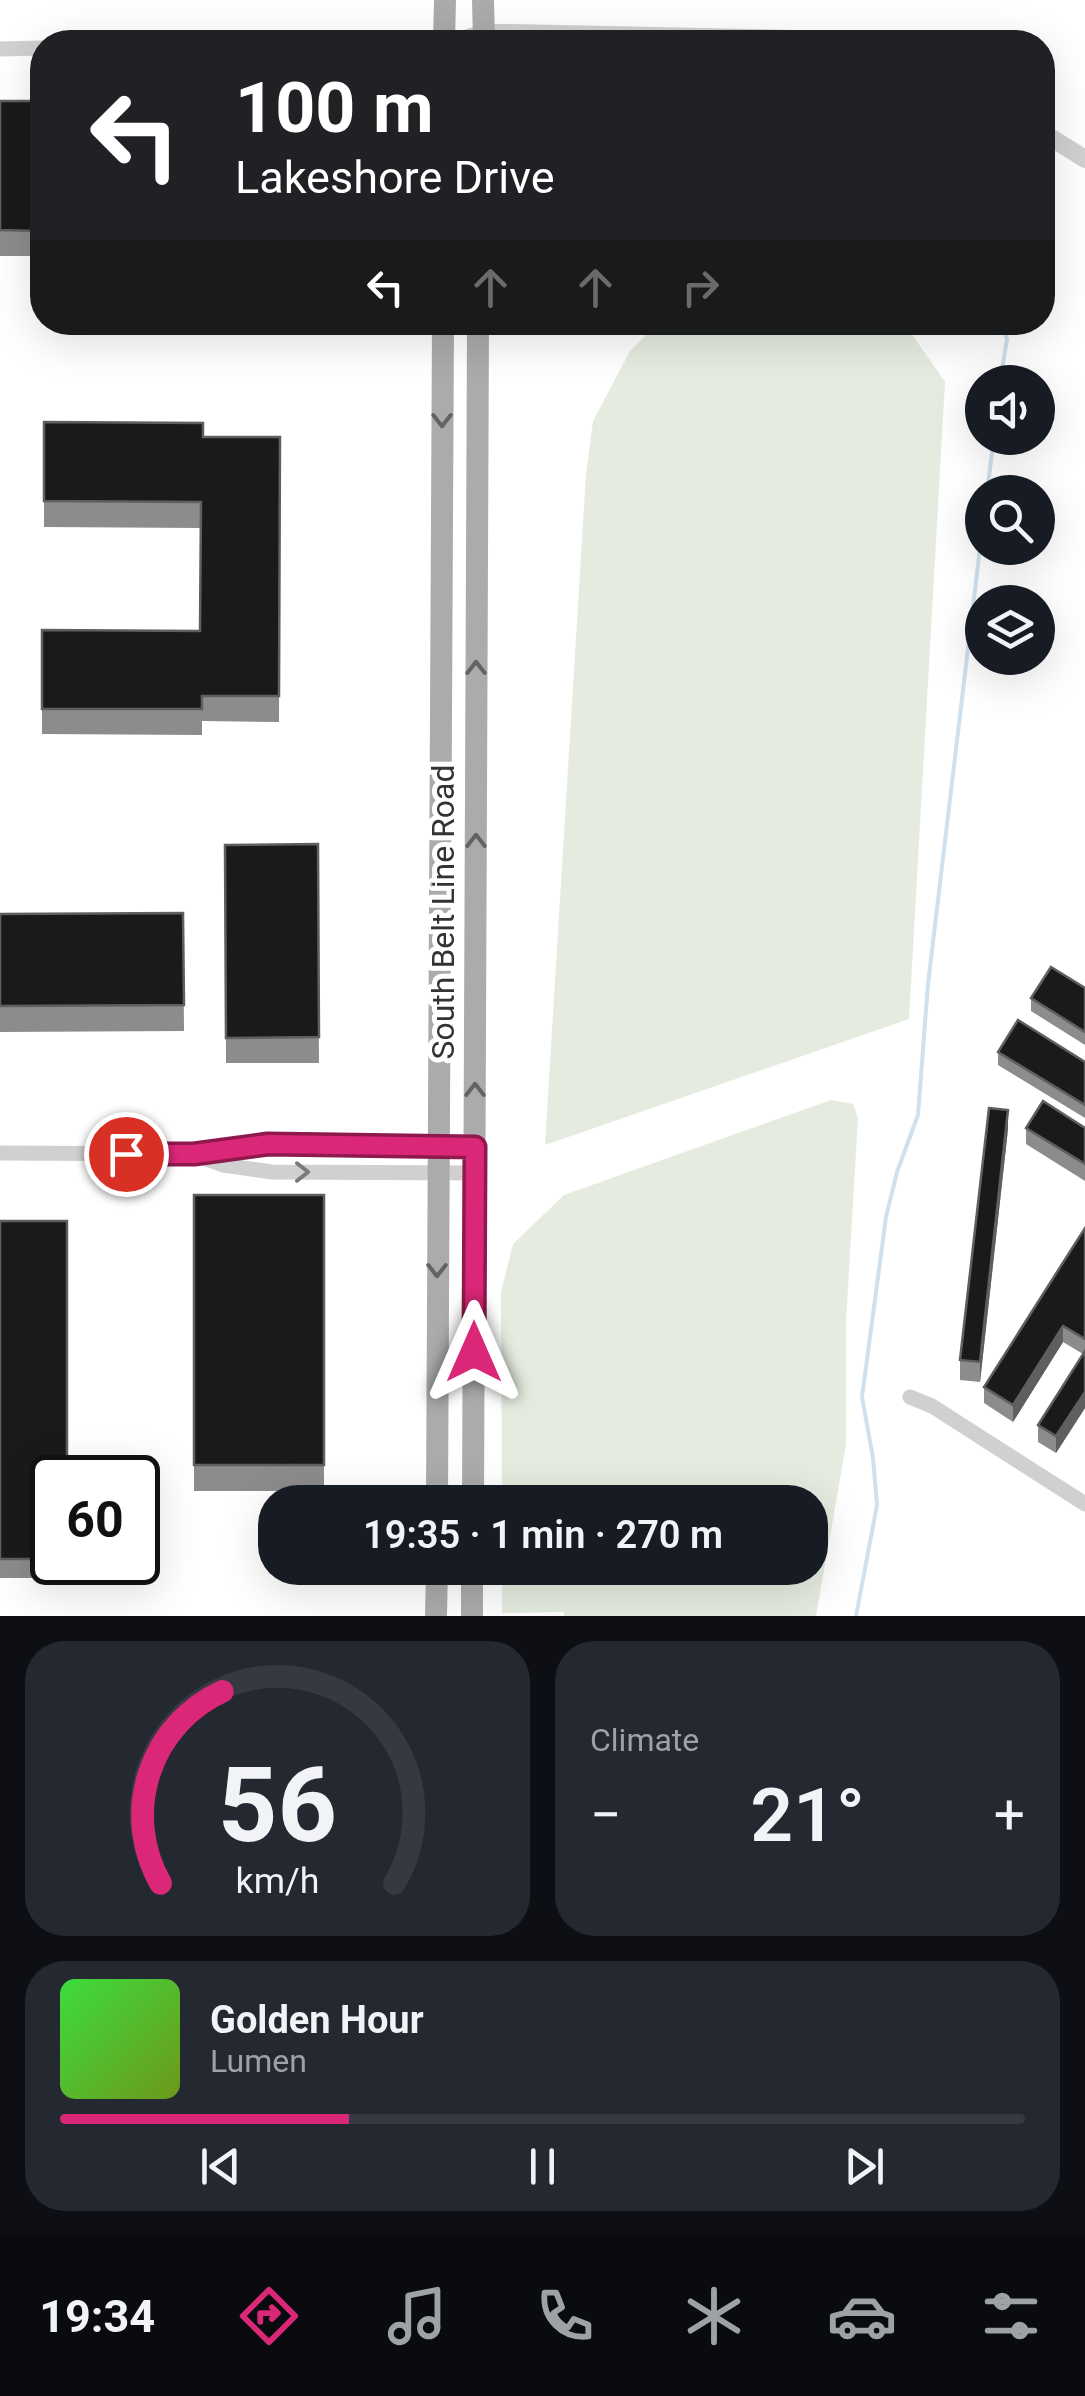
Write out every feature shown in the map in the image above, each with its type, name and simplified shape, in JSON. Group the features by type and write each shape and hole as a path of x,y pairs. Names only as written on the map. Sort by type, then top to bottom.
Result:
{"main road":[{"path":"444,30 445,0"},
{"path":"484,0 484,30"},
{"name":"South Belt Line Road","path":"437,1485 442,335"},
{"name":"South Belt Line Road","path":"472,1485 478,335"},
{"path":"441,764 476,765"},
{"path":"436,1585 436,1616"},
{"path":"472,1585 472,1616"}],"street":[{"path":"0,48 30,48"},
{"path":"1055,140 1085,159"},
{"path":"0,1152 194,1154 268,1144 475,1147"},
{"path":"194,1154 223,1165 272,1172 475,1172"},
{"path":"910,1397 932,1406 1085,1504"}],"shaded area":[{"path":"646,335 912,335 945,382 909,1019 545,1145 586,474 593,421 630,351"},
{"path":"831,1100 853,1104 858,1118 846,1321 846,1445 828,1548 828,1485 502,1485 501,1292 513,1244 564,1195"},
{"path":"502,1585 821,1585 816,1616 502,1613"}],"building":[{"path":"0,101 30,101 30,231 0,230"},
{"path":"44,422 203,423 203,437 280,437 279,696 202,696 202,709 42,709 42,630 200,631 201,502 44,501"},
{"path":"318,844 319,1037 226,1038 225,845"},
{"path":"183,913 184,1005 0,1006 0,914"},
{"path":"1051,967 1085,988 1085,1032 1031,998"},
{"path":"1018,1020 1085,1062 1085,1105 998,1052"},
{"path":"1043,1101 1085,1128 1085,1164 1026,1128"},
{"path":"989,1108 1008,1110 980,1362 960,1360"},
{"path":"194,1195 324,1195 324,1465 194,1465"},
{"path":"0,1221 67,1221 67,1455 30,1455 30,1559 0,1559"},
{"path":"1085,1228 1085,1339 1063,1326 1013,1405 984,1387"},
{"path":"1085,1351 1085,1392 1056,1436 1038,1425"}],"waterway":[{"path":"1003,365 1006,335"},
{"path":"989,475 992,455"},
{"path":"856,1616 877,1505 862,1397 886,1217 918,1115 928,984 978,565"}],"route":[{"path":"126,1154 194,1154 268,1144 475,1147 474,1352"}]}
